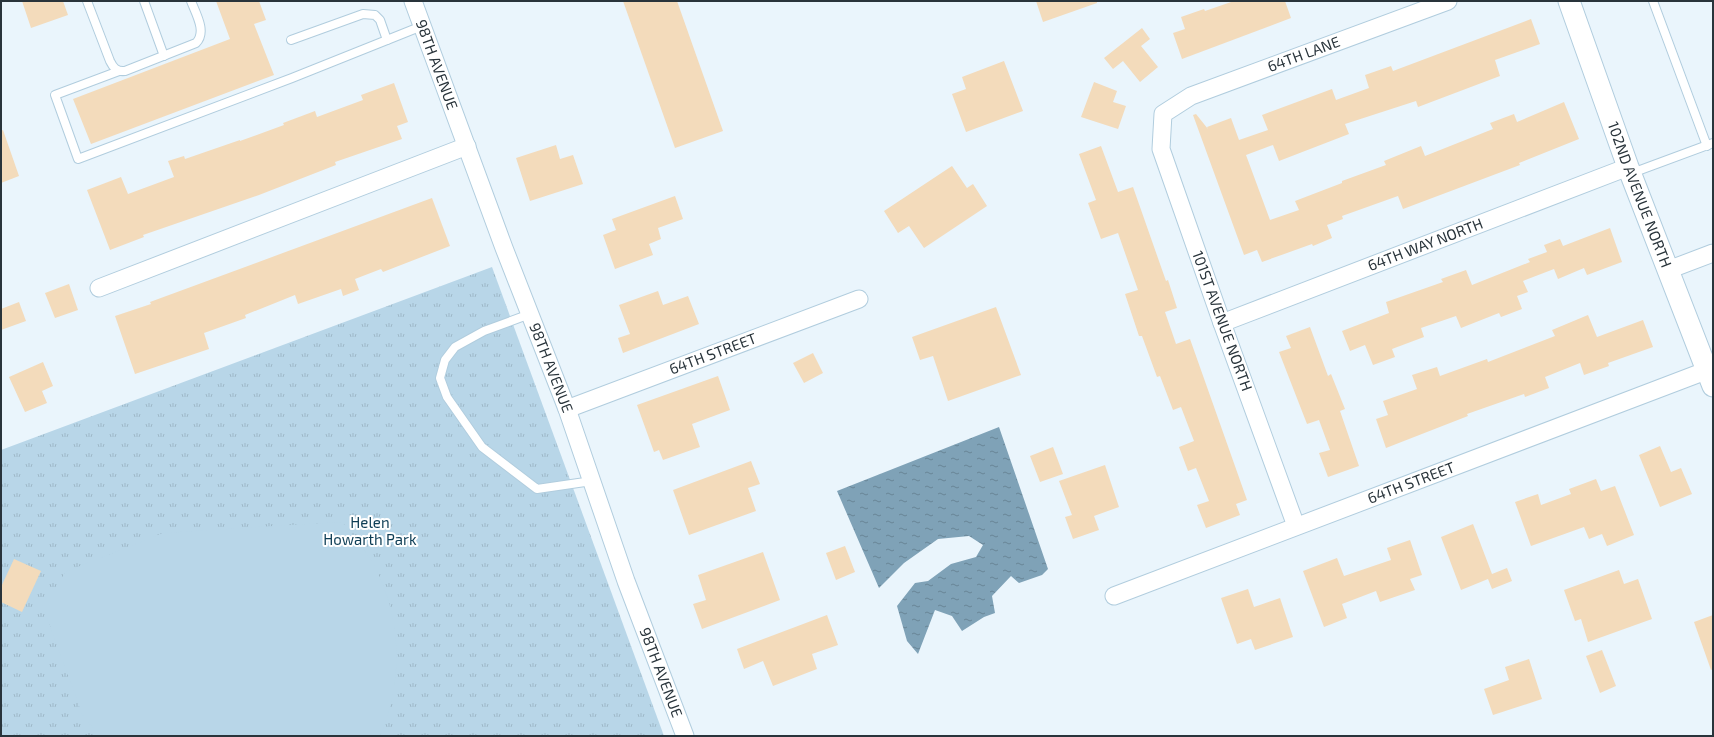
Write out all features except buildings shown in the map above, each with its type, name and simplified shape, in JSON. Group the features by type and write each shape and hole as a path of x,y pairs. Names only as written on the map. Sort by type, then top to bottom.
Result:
{"street":[{"name":"98TH AVENUE","path":"413,1 567,409 626,581 685,736"},
{"name":"64TH LANE","path":"1163,114 1190,96 1448,1"},
{"name":"102ND AVENUE NORTH","path":"1569,1 1630,170 1711,378"},
{"name":"101ST AVENUE NORTH","path":"1163,114 1161,149 1222,323 1296,526"},
{"path":"99,288 467,146"},
{"name":"64TH WAY NORTH","path":"1222,323 1630,170"},
{"path":"1668,270 1713,253"},
{"name":"64TH STREET","path":"567,409 859,299"},
{"name":"64TH STREET","path":"1114,596 1296,526 1711,378"}],"lane":[{"path":"87,1 113,67 119,71"},
{"path":"144,1 164,56"},
{"path":"191,1 202,35 196,43 125,71 119,71 55,95 78,159 292,78 422,26"},
{"path":"1630,170 1710,144 1653,1"},
{"path":"290,40 363,14 375,15 380,20 387,40"},
{"path":"530,314 484,331 455,347 445,360 440,378 448,397 482,447 538,489 592,481"}],"green space":[{"name":"Helen Howarth Park","path":"492,267 664,736 1,736 1,450"},
{"path":"343,523 372,562 382,582 394,626 396,671 388,715 380,736 99,736 82,714 45,612 65,572 163,533"}],"water":[{"path":"999,427 1048,569 1042,575 1019,583 1011,576 992,596 995,613 984,617 962,631 952,616 935,610 918,654 907,641 897,606 915,583 928,581 951,564 976,557 983,545 969,536 938,539 904,563 879,588 837,491"}]}
